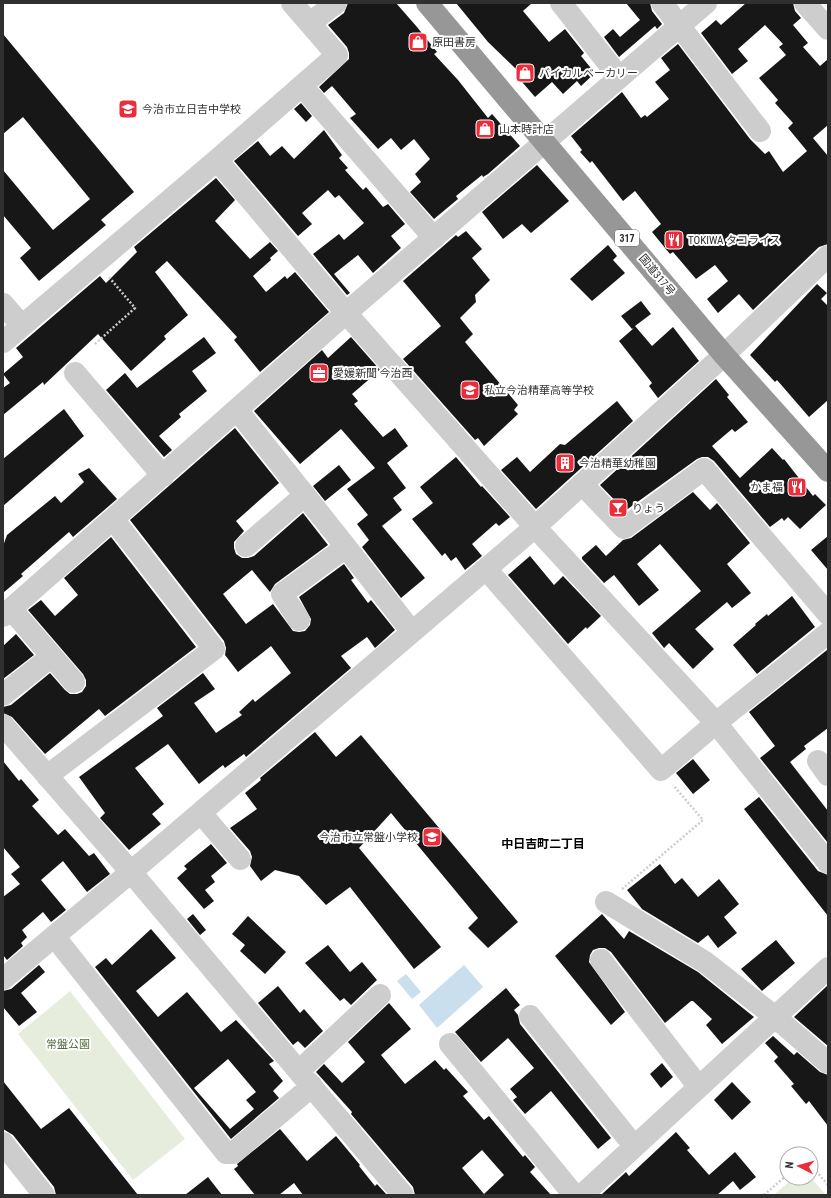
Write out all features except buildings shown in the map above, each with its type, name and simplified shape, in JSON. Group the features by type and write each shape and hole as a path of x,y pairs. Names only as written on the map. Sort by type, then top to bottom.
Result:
{"highway":[{"name":"国道317号","path":"427,3 724,355 828,471"}],"street":[{"path":"3,342 217,160 337,54 292,3"},
{"path":"310,23 336,3"},
{"path":"561,3 619,77"},
{"path":"662,3 760,131"},
{"path":"74,682 52,656 7,612 346,313 706,3"},
{"path":"805,3 828,29"},
{"path":"302,86 434,238"},
{"path":"217,160 346,313 535,527 716,724 828,863"},
{"path":"3,979 201,813 535,527 828,258"},
{"path":"3,304 22,326"},
{"path":"75,373 163,476"},
{"path":"237,410 412,632"},
{"path":"486,569 662,770 827,630 704,469 624,528 582,484"},
{"path":"246,546 304,495"},
{"path":"47,776 214,649 114,519"},
{"path":"299,620 282,594 346,547"},
{"path":"3,695 52,656"},
{"path":"3,725 131,872 403,1195"},
{"path":"201,813 240,859"},
{"path":"606,902 705,962 774,1016 828,1063"},
{"path":"54,936 226,1154 233,1154 305,1079 380,995"},
{"path":"601,960 698,1086"},
{"path":"582,1195 698,1086 828,968"},
{"path":"530,1016 634,1146"},
{"path":"450,1044 574,1195"},
{"path":"3,1143 44,1195"}],"path":[{"path":"95,344 135,308 97,262"},
{"path":"606,902 703,820 662,770"},
{"path":"819,1174 828,1185"},
{"path":"764,1195 779,1182"}],"green space":[{"name":"常盤公園","path":"70,991 185,1139 133,1180 18,1034"},
{"path":"784,1186 818,1186 826,1195 774,1195"}],"water":[{"path":"464,965 483,987 437,1028 419,1005"},
{"path":"406,974 421,992 412,999 397,981"}],"place":[{"name":"原田書房","path":"418,42"},
{"name":"バイカルベーカリー","path":"525,73"},
{"name":"今治市立日吉中学校","path":"128,109"},
{"name":"山本時計店","path":"485,129"},
{"name":"TOKIWA タコライス","path":"674,240"},
{"name":"愛媛新聞 今治西","path":"319,373"},
{"name":"私立今治精華高等学校","path":"470,390"},
{"name":"今治精華幼稚園","path":"565,463"},
{"name":"かま福","path":"797,487"},
{"name":"りょう","path":"618,508"},
{"name":"今治市立常盤小学校","path":"432,837"}],"district":[{"name":"中日吉町二丁目","path":"543,844"}]}
